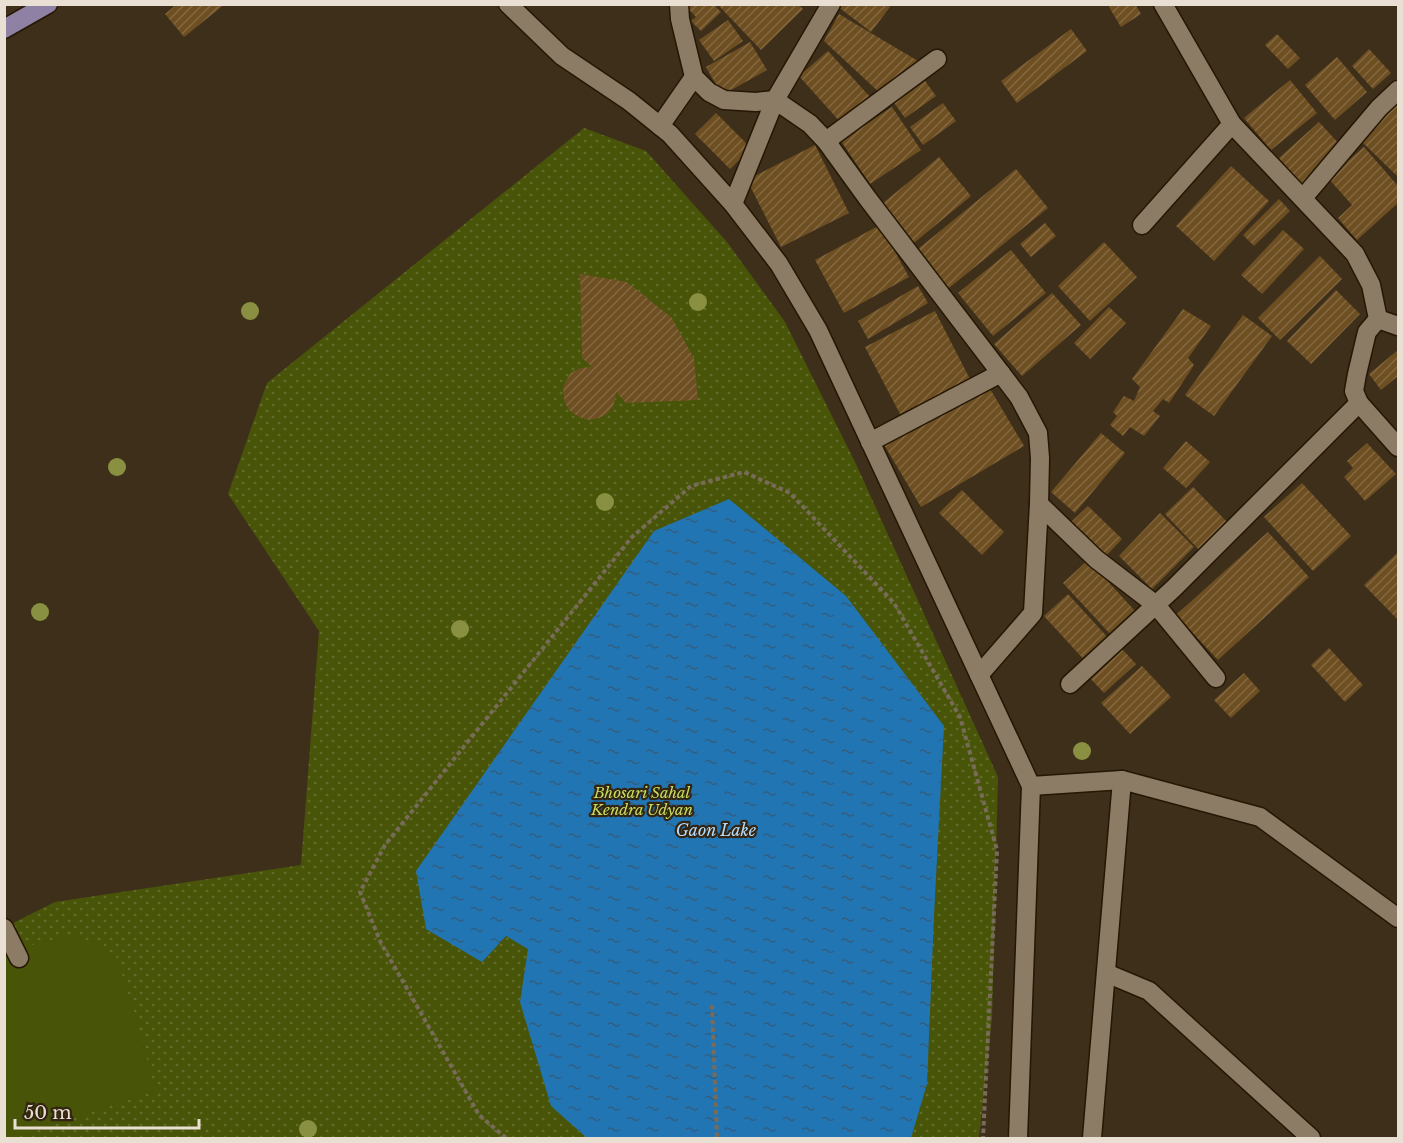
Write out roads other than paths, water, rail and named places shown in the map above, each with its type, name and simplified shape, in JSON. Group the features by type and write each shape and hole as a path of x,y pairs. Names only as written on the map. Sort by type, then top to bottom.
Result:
{"main road":[{"path":"4,29 48,4"}],"street":[{"path":"508,4 562,56 629,101 670,134 733,204 779,264 818,330 1031,786 1018,1138"},
{"path":"679,4 680,19 694,78 709,92 724,100 756,102 775,100 810,124 826,141 1019,397 1038,433 1040,458 1033,614 979,675"},
{"path":"733,204 775,100 831,4"},
{"path":"1163,4 1232,124 1355,254 1371,285 1378,319"},
{"path":"826,141 936,59"},
{"path":"660,126 694,78"},
{"path":"1303,198 1378,108 1398,90"},
{"path":"1142,225 1232,124"},
{"path":"1398,314 1378,319 1367,332 1354,391 1359,403 1398,447"},
{"path":"1378,319 1398,326"},
{"path":"870,442 1001,373"},
{"path":"1070,684 1156,605 1359,403"},
{"path":"1038,504 1096,559 1156,605 1216,678"},
{"path":"1031,786 1122,780 1260,817 1398,918"},
{"path":"1092,1138 1122,780"},
{"path":"4,928 19,958"},
{"path":"1106,973 1149,991 1311,1138"}],"water":[{"name":"Gaon Lake","path":"729,499 846,596 944,726 927,1084 911,1138 587,1138 551,1106 520,1002 528,949 506,936 482,962 426,929 416,871 654,531"}],"park label":[{"name":"Bhosari Sahal Kendra Udyan","path":"642,800"}]}
